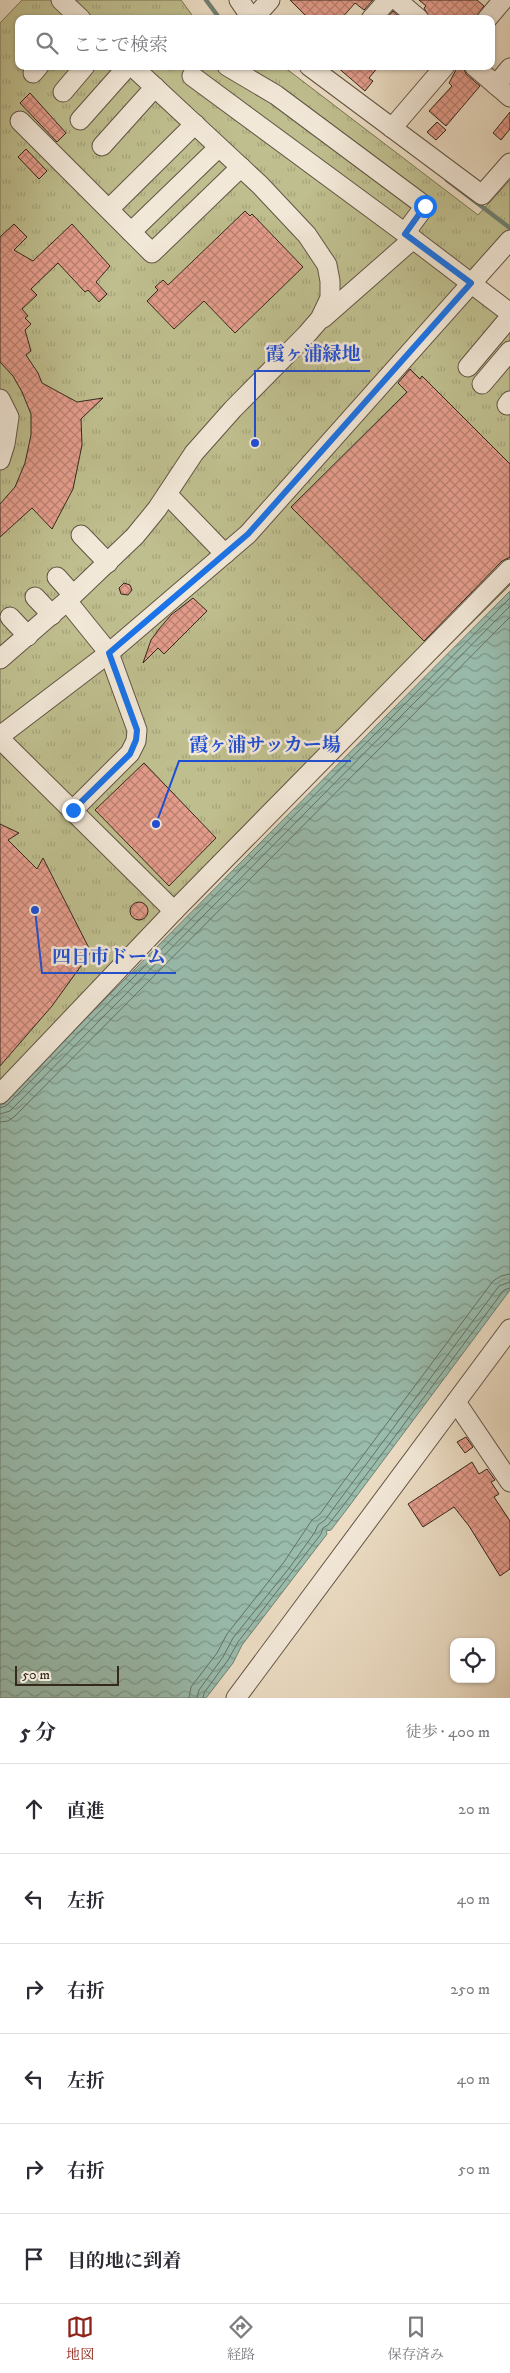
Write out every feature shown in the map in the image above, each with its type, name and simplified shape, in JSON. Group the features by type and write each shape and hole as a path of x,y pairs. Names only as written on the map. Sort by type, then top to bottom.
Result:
{"street":[{"path":"61,0 77,15"},
{"path":"239,0 250,15"},
{"path":"257,15 270,0"},
{"path":"375,15 388,0"},
{"path":"397,0 414,15"},
{"path":"490,15 503,0"},
{"path":"496,85 510,68"},
{"path":"63,92 82,70"},
{"path":"80,120 124,70"},
{"path":"136,70 241,167 307,235 327,265 330,281 330,298 313,327"},
{"path":"2,654 28,636 52,615 135,536 167,494 194,453 313,327 409,236 425,206 276,95 234,70"},
{"path":"321,70 392,128 482,194 510,163"},
{"path":"392,128 442,70"},
{"path":"479,70 510,97"},
{"path":"192,76 409,236 473,280 510,313"},
{"path":"102,146 154,87"},
{"path":"20,121 152,253 241,167"},
{"path":"109,209 195,124"},
{"path":"131,232 219,147"},
{"path":"174,912 0,738 109,653 248,534 510,240"},
{"path":"468,367 510,317"},
{"path":"482,384 510,351"},
{"path":"0,399 9,417 5,444 0,460"},
{"path":"167,494 225,554"},
{"path":"81,535 108,563"},
{"path":"0,1094 174,912 510,569"},
{"path":"57,577 109,653 137,730 136,740 130,754 73,810"},
{"path":"35,597 52,615"},
{"path":"10,617 28,636"},
{"path":"236,1698 510,1329"},
{"path":"456,1402 510,1482"}],"green space":[{"path":"22,0 181,0 192,15 15,15 15,70 288,70 478,215 510,180 510,249 484,281 510,301 510,585 359,734 0,1097 0,23"}],"water":[{"path":"510,591 510,1290 331,1530 326,1531 327,1534 242,1645 233,1663 206,1698 0,1698 0,1105"}],"building":[{"path":"290,0 373,0 364,10 355,3 344,15 305,15"},
{"path":"419,0 477,0 484,6 478,15 428,15 424,8 426,6"},
{"path":"393,11 398,15 390,15"},
{"path":"341,70 376,70 369,78 373,81 365,91"},
{"path":"456,70 464,70 466,74 480,86 446,126 429,111 452,86 449,83"},
{"path":"30,93 66,133 57,142 20,103"},
{"path":"510,112 510,129 501,140 493,133"},
{"path":"437,122 446,130 436,140 427,132"},
{"path":"26,149 47,171 39,179 18,157"},
{"path":"245,211 250,216 252,214 303,267 235,333 204,301 174,329 147,301 158,290 155,287 163,280 168,285"},
{"path":"14,224 27,237 14,250 33,261 72,224 110,266 96,282 107,294 99,302 88,290 85,292 58,263 31,289 37,295 22,309 28,316 25,318 31,324 25,330 31,351 26,355 42,383 77,402 103,398 81,419 82,445 73,489 52,529 32,508 0,537 0,504 15,487 25,463 31,435 31,414 22,392 13,376 0,362 0,237"},
{"path":"410,369 420,379 422,376 510,464 510,557 502,561 424,641 291,507 407,392 398,383"},
{"path":"124,583 130,585 132,590 128,595 121,594 119,588"},
{"path":"193,598 207,611 164,654 158,648 143,663 151,640 159,629 171,615"},
{"path":"144,763 216,838 169,886 95,810"},
{"path":"0,824 19,833 8,840 37,869 43,858 91,952 52,1006 0,1066"},
{"path":"139,902 145,905 148,911 145,917 139,920 133,917 130,911 133,905"},
{"path":"466,1437 473,1447 465,1453 457,1442"},
{"path":"472,1462 479,1474 487,1469 495,1480 491,1482 499,1494 494,1497 510,1521 510,1569 500,1576 469,1526 454,1507 423,1527 408,1504"}],"waterway":[{"path":"206,0 217,15"},
{"path":"447,180 510,228"}],"place":[{"name":"霞ヶ浦緑地","path":"255,443"},
{"name":"霞ヶ浦サッカー場","path":"156,824"},
{"name":"四日市ドーム","path":"35,910"}],"route":[{"path":"73,810 130,754 136,740 137,730 109,653 248,534 471,283 405,234 425,206"}]}
